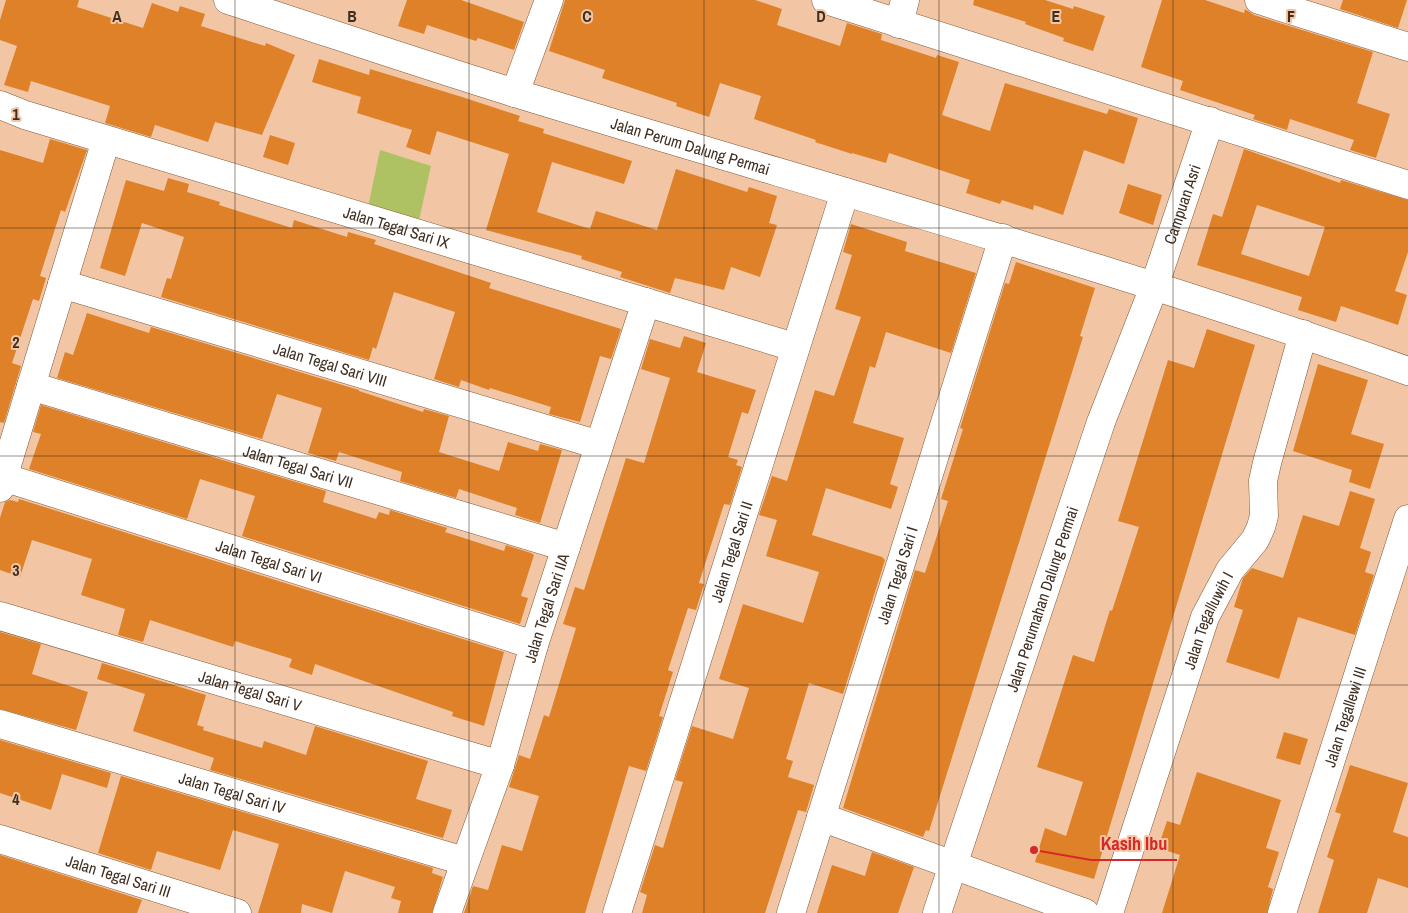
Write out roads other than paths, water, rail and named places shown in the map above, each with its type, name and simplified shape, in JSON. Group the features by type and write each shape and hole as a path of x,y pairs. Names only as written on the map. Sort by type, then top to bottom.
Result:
{"street":[{"name":"Jalan Perum Dalung Permai","path":"228,0 515,93 1003,238 1303,334 1408,371"},
{"path":"515,93 549,0"},
{"path":"826,0 902,12 1210,121 1408,185"},
{"path":"1259,0 1408,47"},
{"name":"Jalan Tegal Sari IX","path":"0,105 106,140 794,348"},
{"name":"Campuan Asri","path":"1154,287 1210,121"},
{"path":"2,482 106,140"},
{"name":"Jalan Tegal Sari II","path":"617,913 794,348 845,192"},
{"name":"Jalan Tegal Sari I","path":"791,913 1003,238"},
{"name":"Jalan Tegal Sari VIII","path":"62,284 599,445"},
{"name":"Jalan Perumahan Dalung Permai","path":"937,913 952,863 1101,422 1154,287"},
{"name":"Jalan Tegal Sari IIA","path":"447,913 464,861 500,765 534,645 646,302"},
{"name":"Jalan Tegalluwih I","path":"1109,913 1205,617 1230,570 1255,540 1261,527 1264,516 1263,481 1303,334"},
{"name":"Jalan Tegal Sari VII","path":"31,386 566,547"},
{"name":"Jalan Tegal Sari VI","path":"2,482 534,645"},
{"name":"Jalan Tegallewi III","path":"1282,913 1406,534"},
{"name":"Jalan Tegal Sari V","path":"0,616 500,765"},
{"name":"Jalan Tegal Sari IV","path":"0,724 464,861"},
{"path":"821,817 952,863 1085,913"},
{"name":"Jalan Tegal Sari III","path":"0,839 237,913"}],"place":[{"name":"Kasih Ibu","path":"1034,850"}]}
